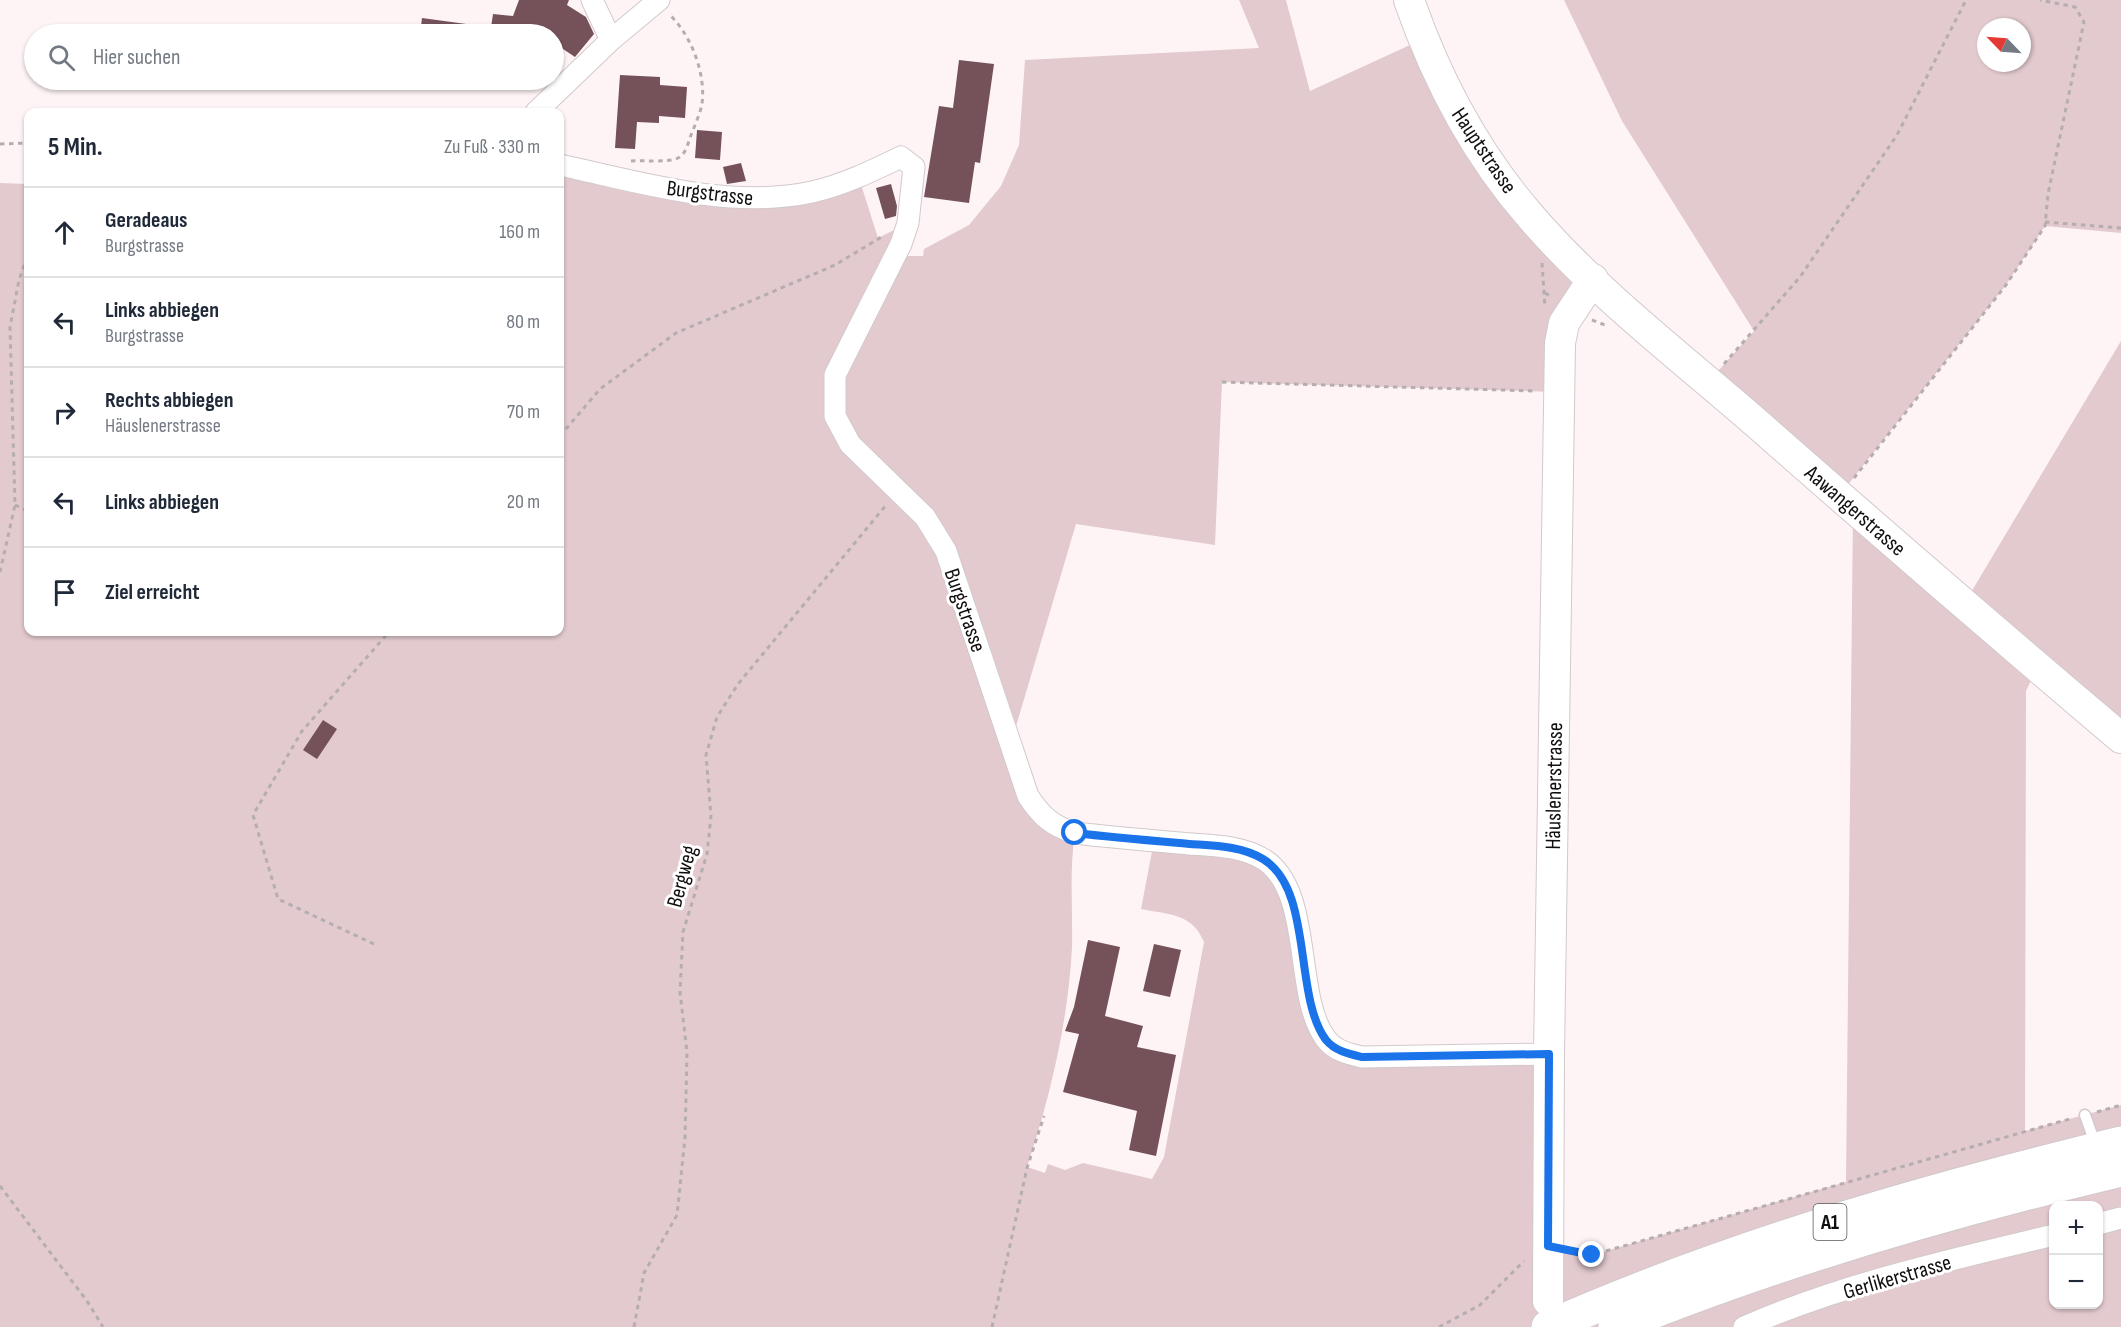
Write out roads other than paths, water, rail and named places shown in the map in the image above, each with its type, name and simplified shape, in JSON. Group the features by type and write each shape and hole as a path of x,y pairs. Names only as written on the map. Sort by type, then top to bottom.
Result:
{"highway":[{"name":"A1","path":"1548,1314 1690,1270 1823,1225 1953,1186 2109,1146"},
{"name":"A1","path":"1615,1327 1739,1280 1891,1231 2121,1170"}],"street":[{"path":"592,0 611,40"},
{"name":"Hauptstrasse","path":"1409,0 1423,39 1451,99 1489,161 1531,217 1593,279"},
{"path":"564,85 611,40 658,2"},
{"path":"540,108 559,90"},
{"name":"Burgstrasse","path":"564,166 689,192 763,198 812,192 859,178 901,157 914,167 908,223 901,244 835,375 835,416 850,444 900,489 925,517 946,551 1028,796 1040,814 1056,827 1075,833 1236,848 1263,859 1278,872 1291,896 1316,1020 1327,1040 1343,1053 1362,1057 1549,1054"},
{"name":"Aawangerstrasse","path":"1593,279 1839,496 2121,738"},
{"name":"Häuslenerstrasse","path":"1548,1314 1549,1054 1560,344 1564,323 1593,279"},
{"path":"2103,1223 2121,1218"},
{"name":"Gerlikerstrasse","path":"1744,1327 1805,1303 1926,1265 2049,1236"}],"lane":[{"path":"2085,1115 2109,1146"}]}
